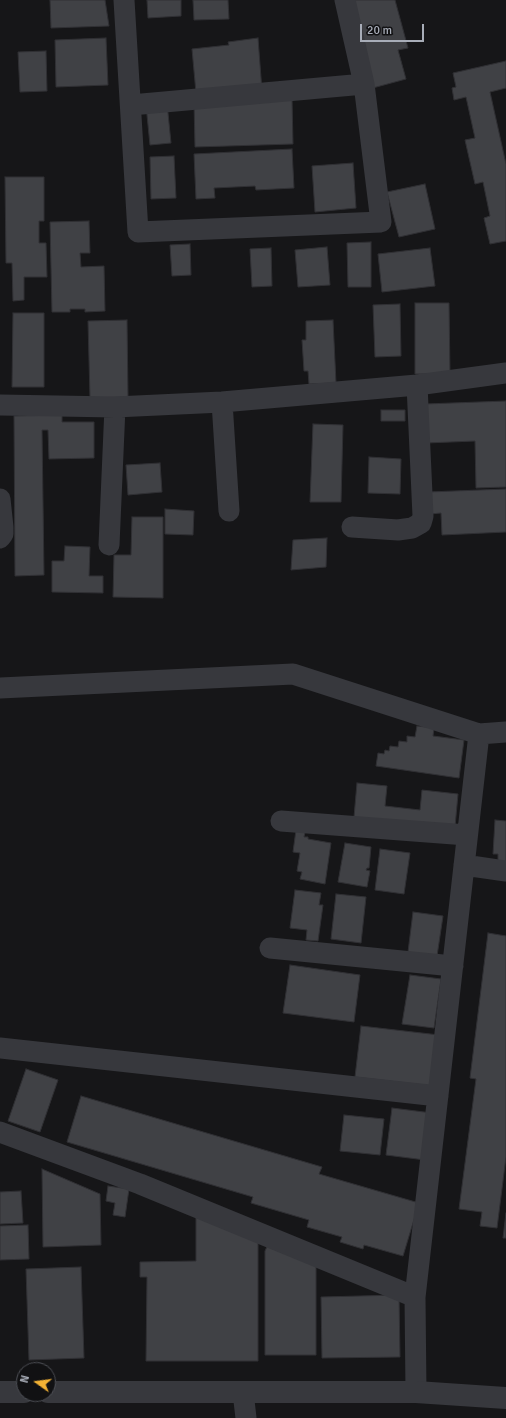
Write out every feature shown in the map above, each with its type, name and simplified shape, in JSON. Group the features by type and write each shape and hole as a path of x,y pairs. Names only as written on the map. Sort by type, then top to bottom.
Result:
{"street":[{"path":"124,0 138,232 381,222 364,84 345,0"},
{"path":"131,105 364,84"},
{"path":"0,405 115,407 222,402 417,385 506,372"},
{"path":"352,527 398,530 412,528 421,523 424,516 417,385"},
{"path":"222,402 229,511"},
{"path":"109,545 115,407"},
{"path":"0,498 3,534 0,538"},
{"path":"0,688 293,674 479,734 506,732"},
{"path":"416,1392 415,1297 479,734"},
{"path":"281,822 468,834"},
{"path":"464,865 506,871"},
{"path":"270,948 453,966"},
{"path":"0,1048 438,1096"},
{"path":"0,1132 140,1184 415,1297"},
{"path":"0,1392 16,1392"},
{"path":"56,1392 416,1392 506,1398"},
{"path":"243,1392 246,1418"}],"building":[{"path":"50,0 105,0 109,26 51,28"},
{"path":"147,0 181,0 181,16 148,18"},
{"path":"193,0 228,0 229,19 194,20"},
{"path":"347,0 395,0 408,48 398,50 406,79 369,89"},
{"path":"106,38 108,85 56,87 55,40"},
{"path":"258,38 262,91 196,93 192,49 229,45 228,42"},
{"path":"46,51 47,91 20,92 18,52"},
{"path":"506,61 506,88 490,92 506,164 506,241 490,244 484,218 490,216 483,182 475,184 465,140 475,138 466,97 454,100 452,88 456,87 453,73"},
{"path":"292,99 293,144 195,147 194,102"},
{"path":"167,103 171,143 150,145 146,105"},
{"path":"292,149 294,188 256,190 255,186 214,188 215,198 196,199 194,154"},
{"path":"174,156 176,198 151,199 150,157"},
{"path":"353,163 356,208 315,212 312,166"},
{"path":"5,177 44,177 44,221 39,221 39,243 46,243 47,277 24,277 24,300 13,301 12,263 6,263"},
{"path":"425,184 435,229 399,237 387,192"},
{"path":"89,221 90,253 80,253 81,267 104,266 105,311 85,312 85,309 70,309 70,312 52,312 50,222"},
{"path":"371,242 371,287 348,287 347,243"},
{"path":"190,244 191,275 172,276 170,245"},
{"path":"327,247 330,285 298,287 295,250"},
{"path":"271,248 272,286 252,287 250,249"},
{"path":"430,248 435,286 382,292 378,254"},
{"path":"415,303 449,303 450,374 415,374"},
{"path":"400,304 401,356 375,357 373,305"},
{"path":"13,313 44,313 44,387 12,387"},
{"path":"127,320 128,397 90,398 88,321"},
{"path":"333,320 336,383 309,384 308,371 304,371 302,340 306,340 306,321"},
{"path":"506,401 506,487 476,488 475,441 426,443 425,404"},
{"path":"381,410 405,410 405,421 381,421"},
{"path":"62,415 62,422 94,422 94,458 49,459 48,430 42,430 44,575 15,576 14,416"},
{"path":"313,424 343,425 341,502 310,502"},
{"path":"369,457 401,459 400,494 368,493"},
{"path":"160,463 162,492 128,495 126,465"},
{"path":"506,489 506,532 442,535 441,513 430,514 428,492"},
{"path":"165,509 194,511 193,535 165,534"},
{"path":"132,517 163,517 163,598 113,597 114,555 131,555"},
{"path":"327,538 326,567 291,570 293,540"},
{"path":"65,546 90,547 89,576 103,576 103,593 52,592 52,561 64,561"},
{"path":"417,726 434,728 433,736 464,740 459,778 376,766 378,753 384,754 385,750 389,751 390,746 398,747 399,741 407,742 407,736 415,737"},
{"path":"357,783 387,786 385,806 420,810 422,790 458,794 455,827 354,817"},
{"path":"495,820 506,821 506,862 498,861 498,854 493,854"},
{"path":"296,830 305,832 304,837 308,837 308,839 331,843 325,884 300,879 302,872 297,871 300,853 293,852"},
{"path":"345,843 371,847 369,868 366,870 370,871 367,887 338,882"},
{"path":"380,849 410,853 404,894 375,890"},
{"path":"295,890 321,893 319,905 323,905 318,941 306,940 307,930 290,928"},
{"path":"336,894 366,897 361,943 331,939"},
{"path":"413,912 443,916 437,956 408,952"},
{"path":"488,933 506,936 506,1157 497,1228 480,1226 482,1212 459,1209 476,1079 470,1078"},
{"path":"290,965 360,975 354,1022 283,1013"},
{"path":"410,975 441,979 434,1028 402,1024"},
{"path":"361,1026 439,1035 433,1086 355,1077"},
{"path":"26,1069 58,1080 40,1132 8,1121"},
{"path":"81,1096 322,1167 319,1174 419,1203 403,1256 364,1245 363,1249 340,1242 342,1237 307,1227 309,1220 251,1203 253,1197 67,1142"},
{"path":"392,1108 432,1113 425,1160 386,1155"},
{"path":"344,1115 384,1119 380,1155 340,1151"},
{"path":"42,1169 100,1194 101,1245 43,1247"},
{"path":"108,1186 129,1189 125,1217 113,1215 115,1203 106,1201"},
{"path":"21,1191 23,1223 0,1224 0,1192"},
{"path":"196,1213 258,1237 258,1361 146,1361 147,1277 140,1277 140,1262 196,1261"},
{"path":"506,1213 506,1238 503,1238"},
{"path":"28,1225 29,1259 0,1260 0,1226"},
{"path":"270,1240 316,1260 316,1355 265,1355 265,1251"},
{"path":"81,1267 84,1358 29,1360 26,1269"},
{"path":"399,1295 400,1357 322,1358 321,1297"}]}
